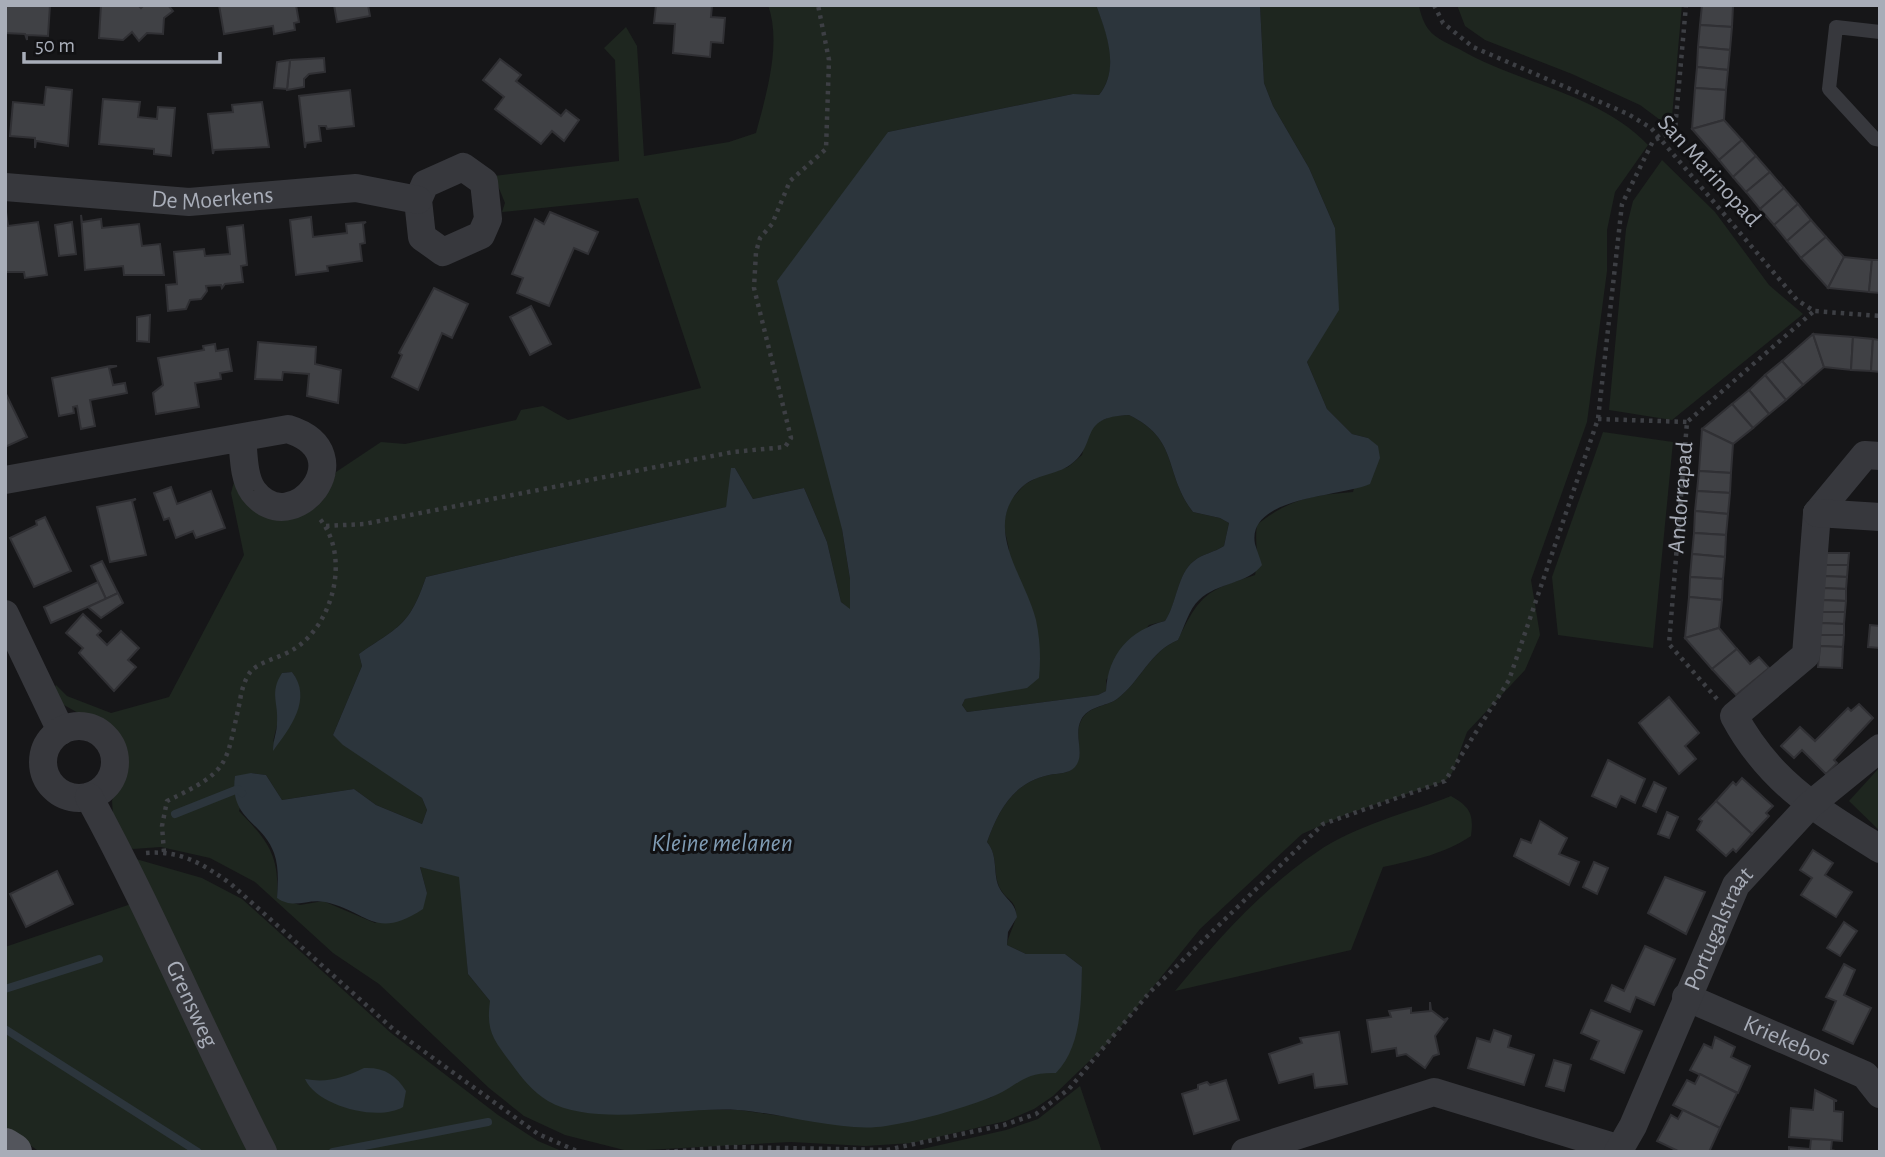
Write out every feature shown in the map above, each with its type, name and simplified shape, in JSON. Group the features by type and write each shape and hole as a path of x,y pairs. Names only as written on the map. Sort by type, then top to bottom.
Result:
{"main road":[{"path":"5,1147 13,1152"}],"street":[{"name":"De Moerkens","path":"5,187 189,202 356,188 418,200"},
{"path":"5,480 242,438"},
{"path":"1880,456 1865,456 1817,513 1805,654 1734,716 1744,734 1791,792 1880,849"},
{"path":"1817,513 1880,517"},
{"path":"5,614 61,731"},
{"path":"75,726 90,727 104,735 113,747 116,763 112,778 103,790 89,797 74,798 60,793 49,783 44,769 44,754 50,741 61,731 75,726"},
{"name":"Portugalstraat","path":"1619,1151 1736,885 1810,805 1880,748"},
{"name":"Grensweg","path":"89,797 121,855 205,1039 263,1152"},
{"name":"Kriekebos","path":"1686,997 1866,1075 1880,1094"},
{"path":"1245,1152 1434,1092 1619,1151"}],"lane":[{"path":"1880,32 1836,27 1829,89 1875,139 1880,140"}],"path":[{"path":"579,1152 538,1134 393,1030 231,884 194,859 164,852 163,812 167,801 215,775 226,761 242,690 251,671 296,649 322,620 336,579 337,559 326,526 364,524 720,454 785,447 791,438 754,288 756,252 760,238 772,224 790,181 826,149 829,60 818,5"},
{"name":"San Marinopad","path":"1434,5 1443,23 1455,35 1474,47 1628,114 1661,137 1797,300 1814,311"},
{"path":"666,1152 730,1147 886,1150 1004,1125 1036,1114 1069,1089 1149,993 1323,824 1445,781 1508,680 1598,419 1622,204 1653,141 1675,130 1686,5"},
{"path":"1814,311 1880,316"},
{"name":"Andorrapad","path":"1734,716 1669,644 1687,422 1814,311"},
{"path":"1598,419 1687,422"}],"shaded area":[{"path":"768,5 1096,5 1110,51 1109,74 1099,95 1073,94 888,132 842,529 850,579 850,610 841,602 827,542 804,488 753,499 735,468 726,507 426,577 408,616 393,631 359,654 362,666 333,735 422,798 427,810 422,824 376,805 354,789 282,800 266,775 251,773 239,811 270,849 276,870 277,898 300,905 323,901 375,923 427,893 420,867 460,876 468,974 490,1001 690,1109 739,1110 844,1125 990,1098 1032,1072 1056,1073 1079,1017 1082,967 1065,954 1026,954 1007,945 1016,913 998,884 993,853 987,842 1002,808 1026,784 1072,769 1079,756 1078,733 1084,716 1125,692 1152,659 1178,640 1199,603 1207,596 1226,585 1255,575 1257,525 1280,509 1302,500 1353,492 1368,438 1352,434 1327,409 1307,362 1320,337 1335,228 1309,168 1273,106 1264,83 1260,5 1419,5 1427,28 1440,39 1484,62 1607,113 1648,145 1615,192 1607,230 1607,271 1587,422 1531,580 1540,635 1525,670 1467,732 1452,773 1445,781 1347,814 1302,834 1200,929 1106,1045 1053,1096 1034,1109 1006,1121 912,1143 865,1146 791,1142 628,1151 565,1135 524,1116 489,1088 379,984 333,953 255,882 210,858 161,847 133,849 127,846 113,815 112,801 124,760 120,747 102,726 62,704 53,690 56,685 67,696 111,713 169,697 244,555 231,493 235,478 294,518 310,511 322,501 336,472 381,442 405,444 516,420 521,410 543,406 568,420 701,388 638,198 502,212 505,203 494,176 619,161 615,60 604,48 626,27 637,46 644,156 729,142 756,133 771,69 772,20","holes":["292,672 297,681 294,708 273,742 278,721 282,673"]},
{"path":"1457,5 1682,5 1671,128 1640,105 1572,74 1485,40 1465,26"},
{"path":"1662,160 1715,212 1769,285 1803,314 1672,420 1609,410 1626,229 1633,201"},
{"path":"1129,415 1145,425 1164,446 1184,497 1193,512 1220,518 1229,523 1224,546 1197,559 1188,567 1165,621 1149,625 1106,680 1106,691 1098,695 967,712 962,705 965,699 995,693 1009,549 1003,523 1010,501 1024,485 1041,475 1068,467 1082,455 1088,433 1098,422 1112,416"},
{"path":"1603,432 1673,442 1653,648 1558,635 1552,577"},
{"path":"1880,767 1880,831 1849,801"},
{"path":"1451,796 1469,812 1472,822 1471,836 1440,852 1383,867 1351,950 1175,991 1241,916 1278,882 1317,852 1348,834"},
{"path":"136,859 202,878 242,899 391,1033 498,1115 538,1141 564,1152 273,1152"},
{"path":"131,904 252,1152 40,1152 5,1128 5,947"},
{"path":"1080,1086 1102,1152 909,1152 1006,1130 1038,1119"}],"water":[{"name":"Kleine melanen","path":"1096,5 1260,5 1264,83 1273,106 1309,168 1335,228 1339,310 1307,362 1327,409 1352,434 1368,438 1378,446 1380,458 1370,484 1299,501 1280,507 1265,516 1256,528 1255,544 1262,565 1249,576 1199,600 1178,640 1152,659 1133,684 1117,699 1084,715 1078,732 1078,762 1073,769 1026,784 1002,808 987,842 993,853 998,884 1017,917 1008,932 1007,945 1026,954 1065,954 1082,967 1080,1009 1075,1037 1065,1062 1056,1073 1035,1075 999,1094 951,1111 899,1124 869,1127 832,1125 738,1110 614,1115 567,1109 548,1101 528,1084 500,1047 490,1027 490,1001 468,974 459,877 420,867 427,893 423,909 393,923 372,921 325,902 283,901 277,898 278,881 274,853 269,842 237,802 234,791 235,776 251,773 266,775 282,800 354,789 376,805 422,824 427,810 422,798 343,745 333,735 362,666 359,654 393,631 408,616 426,577 726,507 731,468 735,468 753,499 804,488 827,542 841,602 850,609 850,579 842,529 777,281 888,132 1073,94 1099,95 1109,74 1110,51","holes":["1129,415 1145,425 1164,446 1184,497 1193,512 1220,518 1229,523 1224,546 1197,559 1188,567 1165,621 1141,631 1123,646 1111,666 1106,691 1098,695 967,712 962,705 965,699 1027,688 1039,678 1040,649 1036,620 1006,535 1005,518 1010,502 1028,483 1070,465 1079,457 1095,426 1102,421"]},
{"path":"292,672 298,682 300,703 292,723 273,751 277,723 276,686 282,673"},
{"path":"364,1068 389,1073 398,1081 406,1091 403,1107 379,1113 349,1109 322,1097 305,1079 335,1079"}],"building":[{"path":"5,5 50,5 48,36 27,35 27,40 25,34 5,33"},
{"path":"101,5 138,5 141,8 144,5 168,5 173,11 164,18 163,34 147,33 139,41 132,32 123,40 99,38"},
{"path":"219,5 296,5 299,22 294,23 295,30 274,34 273,26 224,34"},
{"path":"334,5 368,5 370,16 337,22"},
{"path":"656,5 712,5 711,17 725,18 723,43 711,42 710,57 673,53 675,24 654,23"},
{"path":"1702,5 1733,6 1732,27 1700,25"},
{"path":"1700,25 1732,27 1730,50 1698,47"},
{"path":"1698,47 1730,50 1728,70 1697,67"},
{"path":"324,58 325,72 309,74 304,79 304,87 287,90 290,60"},
{"path":"500,59 521,75 516,81 561,116 566,110 579,120 564,141 552,131 541,144 495,109 504,97 483,80"},
{"path":"290,60 287,89 274,88 277,62"},
{"path":"1697,67 1728,70 1726,90 1695,88"},
{"path":"46,87 72,90 68,146 36,141 35,148 35,138 10,136 13,102 44,105"},
{"path":"1695,88 1726,90 1724,120 1692,129"},
{"path":"350,90 354,126 327,129 326,126 319,126 321,141 306,143 305,148 299,96"},
{"path":"103,99 140,102 138,117 157,119 158,107 175,108 171,156 154,154 154,149 99,144"},
{"path":"262,102 269,147 214,150 213,154 208,114 233,112 232,105"},
{"path":"1724,120 1742,140 1719,160 1692,129"},
{"path":"1742,140 1756,156 1733,177 1719,160"},
{"path":"1756,156 1770,172 1746,192 1733,177"},
{"path":"1770,172 1784,188 1760,209 1746,192"},
{"path":"1784,188 1798,204 1774,225 1760,209"},
{"path":"1798,204 1811,220 1787,241 1774,225"},
{"path":"6,212 8,226 38,222 47,275 25,278 24,272 5,272"},
{"path":"550,212 598,232 588,254 574,248 549,306 517,293 523,278 512,274 535,219 544,224"},
{"path":"81,215 82,222 101,219 102,228 139,224 142,246 160,244 164,275 124,275 123,266 85,270"},
{"path":"311,217 313,237 347,233 346,224 366,222 363,224 365,243 360,244 362,261 327,266 328,271 296,275 290,220"},
{"path":"1811,220 1826,237 1801,258 1787,241"},
{"path":"72,222 76,254 59,256 55,225"},
{"path":"243,225 247,265 241,266 243,282 225,284 222,288 221,285 206,286 207,291 201,299 190,300 186,309 168,311 166,285 177,284 174,252 204,249 205,256 230,254 227,227"},
{"path":"1826,237 1844,257 1828,288 1801,258"},
{"path":"1844,257 1872,260 1869,292 1828,288"},
{"path":"1872,260 1880,260 1880,293 1869,292"},
{"path":"434,288 468,304 452,338 442,333 418,390 392,377 402,355 399,353"},
{"path":"531,306 551,344 530,355 510,317"},
{"path":"150,315 149,342 137,341 137,317"},
{"path":"1813,334 1824,367 1803,385 1782,361"},
{"path":"1813,334 1853,337 1851,370 1824,367"},
{"path":"1853,337 1873,339 1871,371 1851,370"},
{"path":"1873,339 1880,340 1880,372 1871,371"},
{"path":"258,342 316,347 315,364 341,370 338,403 307,396 309,374 283,372 282,380 255,379"},
{"path":"215,344 216,351 228,349 232,371 220,373 221,379 195,383 199,407 156,414 153,393 163,385 158,358 204,350 203,346"},
{"path":"1782,361 1803,385 1786,400 1765,375"},
{"path":"117,366 109,368 113,385 125,383 127,393 90,400 95,426 81,429 77,406 73,407 74,413 59,416 52,378"},
{"path":"1765,375 1786,400 1769,414 1749,390"},
{"path":"1749,390 1769,414 1753,428 1732,404"},
{"path":"5,392 27,437 5,447"},
{"path":"1732,404 1753,428 1733,444 1702,429"},
{"path":"1702,429 1733,444 1731,473 1699,471"},
{"path":"1699,471 1731,473 1730,493 1697,491"},
{"path":"171,487 177,504 211,491 225,528 196,538 193,531 176,538 169,518 164,520 154,493"},
{"path":"1697,491 1730,493 1728,514 1695,511"},
{"path":"136,499 132,501 146,555 110,562 97,507"},
{"path":"1695,511 1728,514 1726,535 1694,533"},
{"path":"45,517 71,571 34,587 10,538 37,525 36,521"},
{"path":"1694,533 1726,535 1725,557 1692,554"},
{"path":"1825,553 1849,553 1848,565 1825,565"},
{"path":"1692,554 1725,557 1723,579 1690,577"},
{"path":"102,561 118,593 106,599 91,566"},
{"path":"1825,565 1848,565 1847,577 1824,576"},
{"path":"1824,576 1847,577 1846,589 1823,588"},
{"path":"1690,577 1723,579 1722,600 1689,597"},
{"path":"98,582 106,599 51,623 44,607"},
{"path":"1823,588 1846,589 1846,601 1822,600"},
{"path":"118,593 123,603 101,618 88,607"},
{"path":"1689,597 1722,600 1719,628 1685,638"},
{"path":"1822,600 1846,601 1845,612 1822,612"},
{"path":"1822,612 1845,612 1844,624 1821,623"},
{"path":"83,614 101,631 97,635 107,645 121,631 139,648 128,660 136,667 114,691 79,653 83,648 66,633"},
{"path":"1821,623 1844,624 1844,635 1820,635"},
{"path":"1870,625 1880,626 1880,648 1868,647"},
{"path":"1719,628 1737,649 1712,669 1685,638"},
{"path":"1820,635 1844,635 1843,647 1820,646"},
{"path":"1820,646 1843,647 1842,668 1818,667"},
{"path":"1737,649 1750,664 1759,657 1769,668 1736,695 1712,669"},
{"path":"1669,697 1699,733 1685,746 1696,759 1679,774 1639,723"},
{"path":"1859,704 1873,718 1834,760 1837,763 1826,774 1802,750 1794,758 1781,746 1800,727 1815,741 1848,708 1851,711"},
{"path":"1608,760 1645,779 1635,803 1621,796 1616,807 1592,796"},
{"path":"1742,778 1773,806 1766,813 1769,816 1752,834 1716,801 1733,782 1736,785"},
{"path":"1654,782 1666,788 1656,812 1643,806"},
{"path":"1716,801 1752,834 1736,852 1733,849 1726,856 1697,830 1702,821 1699,819"},
{"path":"1667,812 1678,817 1669,838 1658,834"},
{"path":"1540,821 1567,838 1559,854 1579,862 1569,885 1514,856 1521,839 1531,843"},
{"path":"1813,850 1833,863 1825,875 1852,892 1836,917 1801,895 1812,878 1800,870"},
{"path":"1594,862 1608,868 1597,894 1583,887"},
{"path":"57,871 73,904 26,927 10,894"},
{"path":"1665,877 1705,892 1686,934 1648,913"},
{"path":"1844,922 1857,931 1840,956 1827,948"},
{"path":"1645,946 1675,959 1654,1005 1636,997 1630,1012 1605,1001 1612,985 1624,991"},
{"path":"1844,964 1855,970 1844,995 1871,1008 1853,1044 1823,1030 1836,1001 1826,997"},
{"path":"1430,1002 1431,1010 1444,1020 1448,1018 1435,1036 1439,1054 1433,1056 1425,1068 1406,1054 1397,1056 1396,1048 1372,1052 1367,1020 1391,1017 1389,1011 1411,1008 1411,1013 1430,1011"},
{"path":"1591,1010 1642,1031 1624,1073 1591,1059 1599,1041 1581,1033"},
{"path":"1494,1030 1511,1036 1508,1047 1534,1055 1524,1085 1468,1068 1477,1038 1490,1042"},
{"path":"1339,1032 1347,1084 1315,1088 1313,1074 1279,1083 1269,1054 1302,1043 1300,1038"},
{"path":"1715,1037 1735,1047 1731,1057 1750,1066 1738,1093 1690,1070 1704,1044 1712,1048"},
{"path":"1554,1060 1571,1065 1564,1091 1546,1086"},
{"path":"1700,1074 1737,1093 1720,1128 1673,1105 1687,1080 1695,1084"},
{"path":"1226,1080 1239,1120 1194,1134 1182,1094 1198,1089 1198,1085 1207,1082 1210,1085"},
{"path":"1815,1090 1837,1101 1834,1101 1834,1111 1843,1112 1842,1141 1789,1137 1791,1108 1813,1110"},
{"path":"1683,1110 1720,1128 1709,1152 1680,1152 1657,1141 1671,1115 1678,1119"},
{"path":"1811,1139 1832,1140 1831,1150 1840,1152 1789,1152 1789,1147 1810,1149"}],"waterway":[{"path":"175,814 238,789 242,793"},
{"path":"5,989 99,959"},
{"path":"5,1029 198,1152"},
{"path":"333,1152 488,1122"}]}
